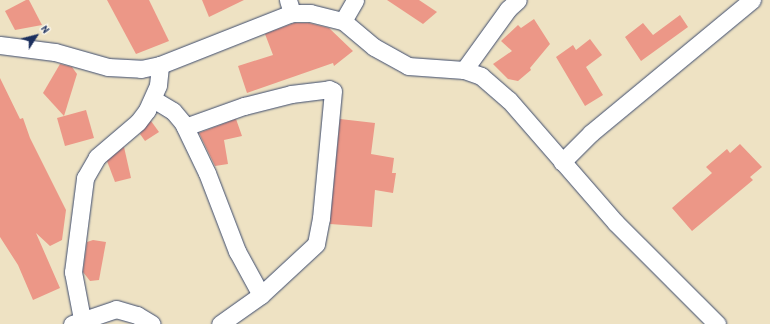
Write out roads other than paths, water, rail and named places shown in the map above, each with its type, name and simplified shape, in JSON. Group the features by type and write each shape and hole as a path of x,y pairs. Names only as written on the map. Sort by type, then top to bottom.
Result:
{"street":[{"path":"342,21 355,0"},
{"path":"464,70 508,9 518,0"},
{"path":"562,162 591,133 752,0"},
{"path":"0,44 55,52 108,67 141,69 160,65 290,6 342,21 374,47 408,66 464,70 481,76 509,100 616,223 717,324"},
{"path":"152,324 137,315 116,309 77,321 73,272 85,178 97,157 138,122 152,99 158,85 160,65"},
{"path":"185,127 278,97 317,90 329,89 333,92 321,218 316,244 261,295 220,324"},
{"path":"152,99 173,111 185,127 207,173 237,251 261,295"}]}
